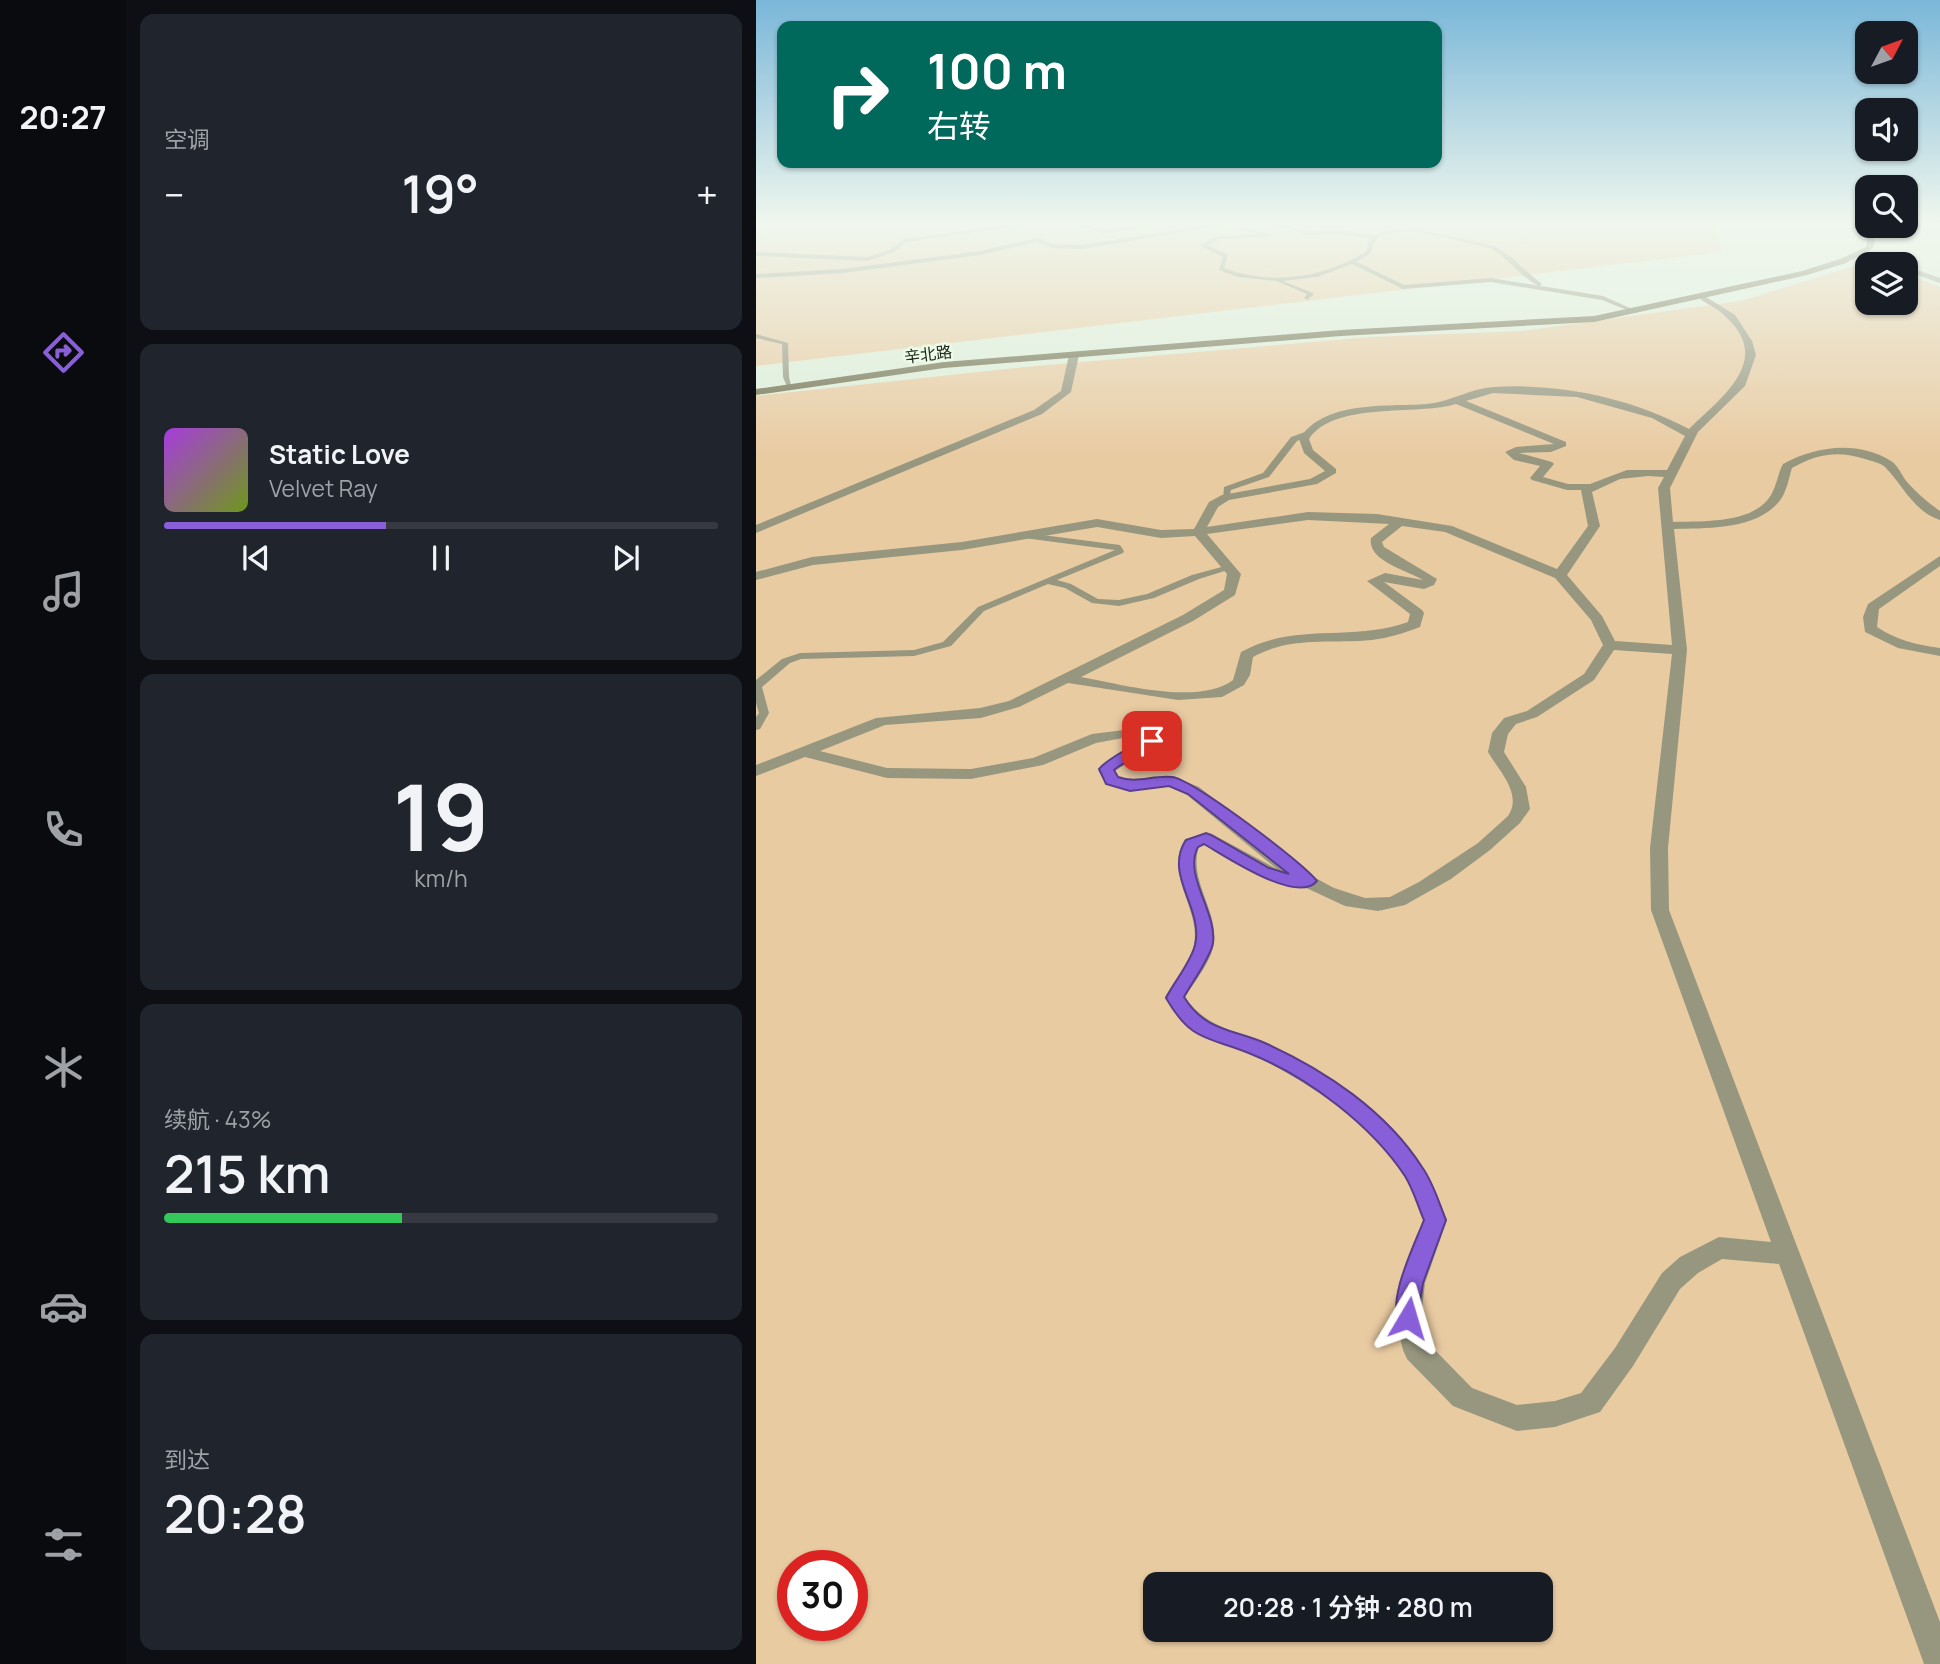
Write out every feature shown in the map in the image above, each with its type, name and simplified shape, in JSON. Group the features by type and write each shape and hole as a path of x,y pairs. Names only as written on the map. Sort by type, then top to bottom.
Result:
{"main road":[{"name":"辛北路","path":"756,392 944,366 1341,333 1572,322 1636,313 1688,301"}],"street":[{"path":"1708,301 1732,317 1747,341 1751,355 1740,387 1691,435 1664,488 1680,650 1659,848 1660,910 1940,1664"},
{"path":"756,529 1038,412 1066,392 1074,355"},
{"path":"1198,532 1213,505 1226,497 1240,492 1313,482 1332,471 1308,451 1304,439 1327,419 1350,412 1438,406 1492,390 1551,390 1578,394 1656,416 1691,435"},
{"path":"1458,401 1562,444 1551,449 1517,449 1510,452 1510,456 1548,464 1536,478 1567,487 1591,487"},
{"path":"1668,526 1723,522 1755,515 1776,499 1787,466 1812,452 1829,450 1861,453 1889,464 1899,482 1919,502 1940,516"},
{"path":"1560,575 1594,526 1586,491 1616,474 1645,471 1671,474"},
{"path":"756,576 812,561 1027,536 1097,523 1161,534 1198,532 1308,516 1400,521 1448,528 1560,575 1597,619 1611,645"},
{"path":"1064,678 1145,693 1209,696 1236,685 1243,677 1246,654 1275,640 1358,638 1405,630 1415,624 1417,613 1374,581 1385,577 1424,584 1430,579 1383,554 1376,546 1375,541 1400,521"},
{"path":"756,771 882,721 981,713 1003,707 1188,618 1230,592 1234,574 1198,532"},
{"path":"1940,560 1919,577 1874,605 1869,618 1870,629 1884,639 1906,647 1940,652"},
{"path":"1611,645 1680,650"},
{"path":"804,752 887,773 971,774 1037,762 1092,739 1142,730 1151,736 1152,741 1106,769 1112,780 1130,786 1171,781 1193,791 1309,881 1343,900 1370,906 1394,903 1413,896 1498,837 1521,809 1521,794 1496,752 1500,733 1510,720 1532,714 1589,677 1611,645"},
{"path":"1309,881 1282,879 1263,872 1206,838 1191,843 1185,854 1186,865 1202,921 1204,945 1175,998 1187,1017 1221,1038 1257,1048 1326,1087 1376,1124 1415,1173 1435,1220 1412,1283 1408,1318 1416,1350 1463,1397 1517,1418 1555,1414 1590,1403 1624,1357 1671,1281 1689,1265 1718,1248 1786,1254"}],"lane":[{"path":"1609,301 1636,313"},
{"path":"756,336 785,343 786,377 790,388"},
{"path":"1226,497 1227,489 1265,475 1294,439 1308,434"},
{"path":"756,727 764,713 757,684 786,661 800,656 914,653 947,644 981,609 1120,551 1118,547 1089,541 1027,536"},
{"path":"1046,581 1067,586 1084,598 1116,604 1150,599 1187,578 1229,568"}],"shaded area":[{"path":"756,301 1310,301 756,366"},
{"path":"1742,301 1855,301 1855,315 1918,315 1918,301 1940,301 1940,1664 756,1664 756,396 1025,367 1369,337 1522,331"}],"route":[{"path":"1152,741 1106,769 1112,780 1130,786 1161,780 1171,781 1193,791 1309,881 1282,879 1263,872 1206,838 1191,843 1185,854 1186,865 1202,921 1204,945 1175,998 1187,1017 1221,1038 1257,1048 1326,1087 1376,1124 1415,1173 1435,1220 1412,1283 1408,1318"}]}
